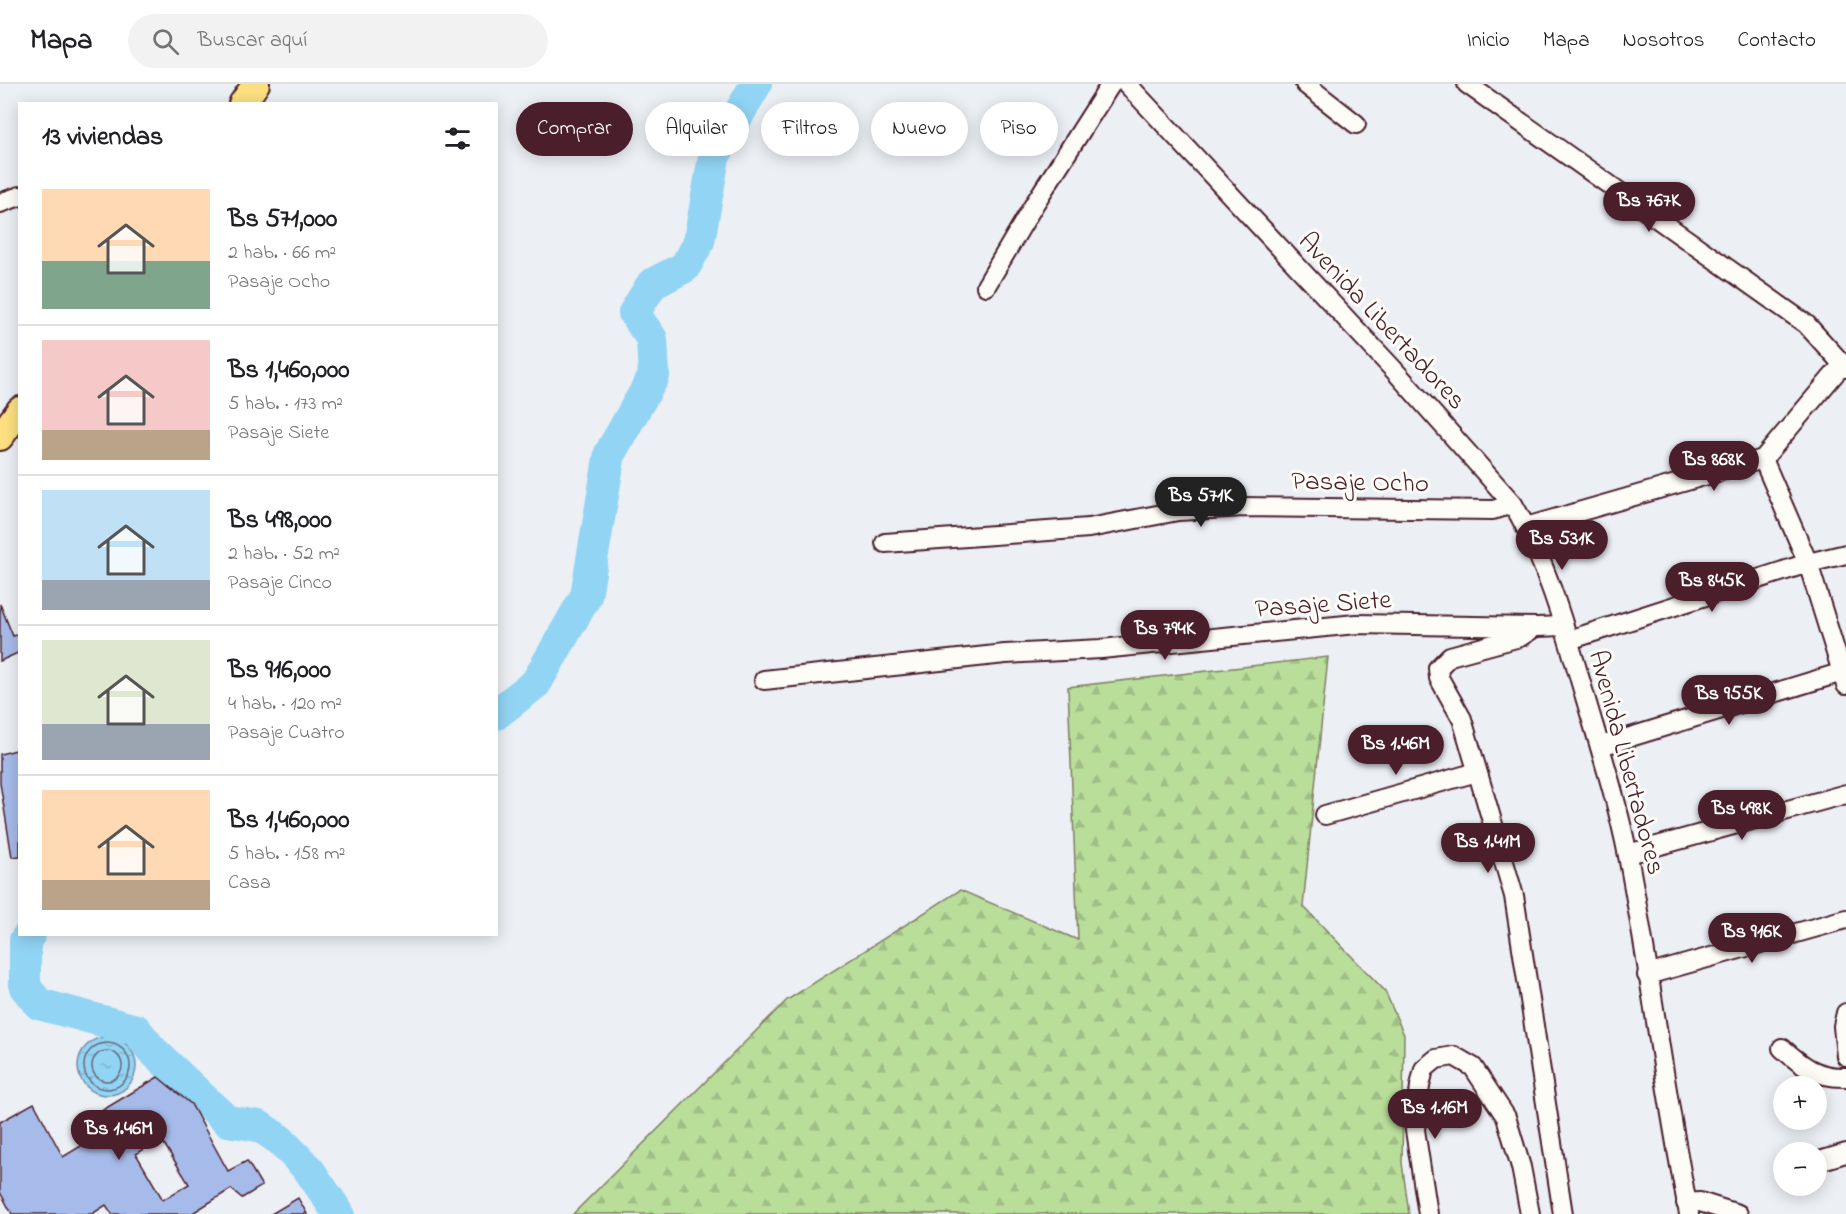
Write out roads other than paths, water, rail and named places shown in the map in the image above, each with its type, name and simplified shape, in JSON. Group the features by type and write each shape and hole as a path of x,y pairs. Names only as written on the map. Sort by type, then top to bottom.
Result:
{"highway":[{"path":"243,102 256,84"},
{"path":"0,437 18,413"}],"street":[{"path":"986,286 1035,203 1111,84"},
{"name":"Avenida Libertadores","path":"1127,84 1394,370 1513,504 1526,527 1566,633 1601,746 1628,854 1687,1208"},
{"path":"1305,84 1356,124"},
{"path":"1467,84 1806,324 1845,366 1763,459 1526,527"},
{"path":"0,203 18,197"},
{"path":"1601,746 1845,676 1808,563 1763,459"},
{"name":"Pasaje Ocho","path":"885,543 1089,528 1178,511 1243,507 1493,510 1513,504"},
{"name":"Pasaje Siete","path":"764,680 1005,654 1101,650 1356,624 1537,627 1566,633 1846,554"},
{"path":"1537,627 1520,637 1450,656 1438,668 1439,678 1462,719 1514,896 1563,1214"},
{"path":"1324,815 1477,772"},
{"path":"1628,854 1846,794"},
{"path":"1647,975 1846,919"},
{"path":"1845,1022 1846,1056"},
{"path":"1782,1048 1803,1066 1830,1078 1846,1077"},
{"path":"1428,1214 1415,1130 1424,1069 1436,1059 1454,1056 1473,1067 1506,1118 1521,1167 1530,1214"},
{"path":"1827,1159 1846,1153"},
{"path":"1687,1208 1700,1202 1738,1214"}],"water":[{"path":"107,1037 118,1039 131,1050 136,1066 134,1077 123,1090 107,1095 96,1093 83,1082 78,1066 80,1055 91,1042"}],"waterway":[{"path":"498,712 536,683 586,596 610,453 654,376 652,339 634,313 652,284 685,267 699,241 714,157 756,84"},
{"path":"28,936 25,940 25,987 39,1004 136,1030 151,1049 227,1121 259,1126 280,1140 309,1170 339,1214"}]}
